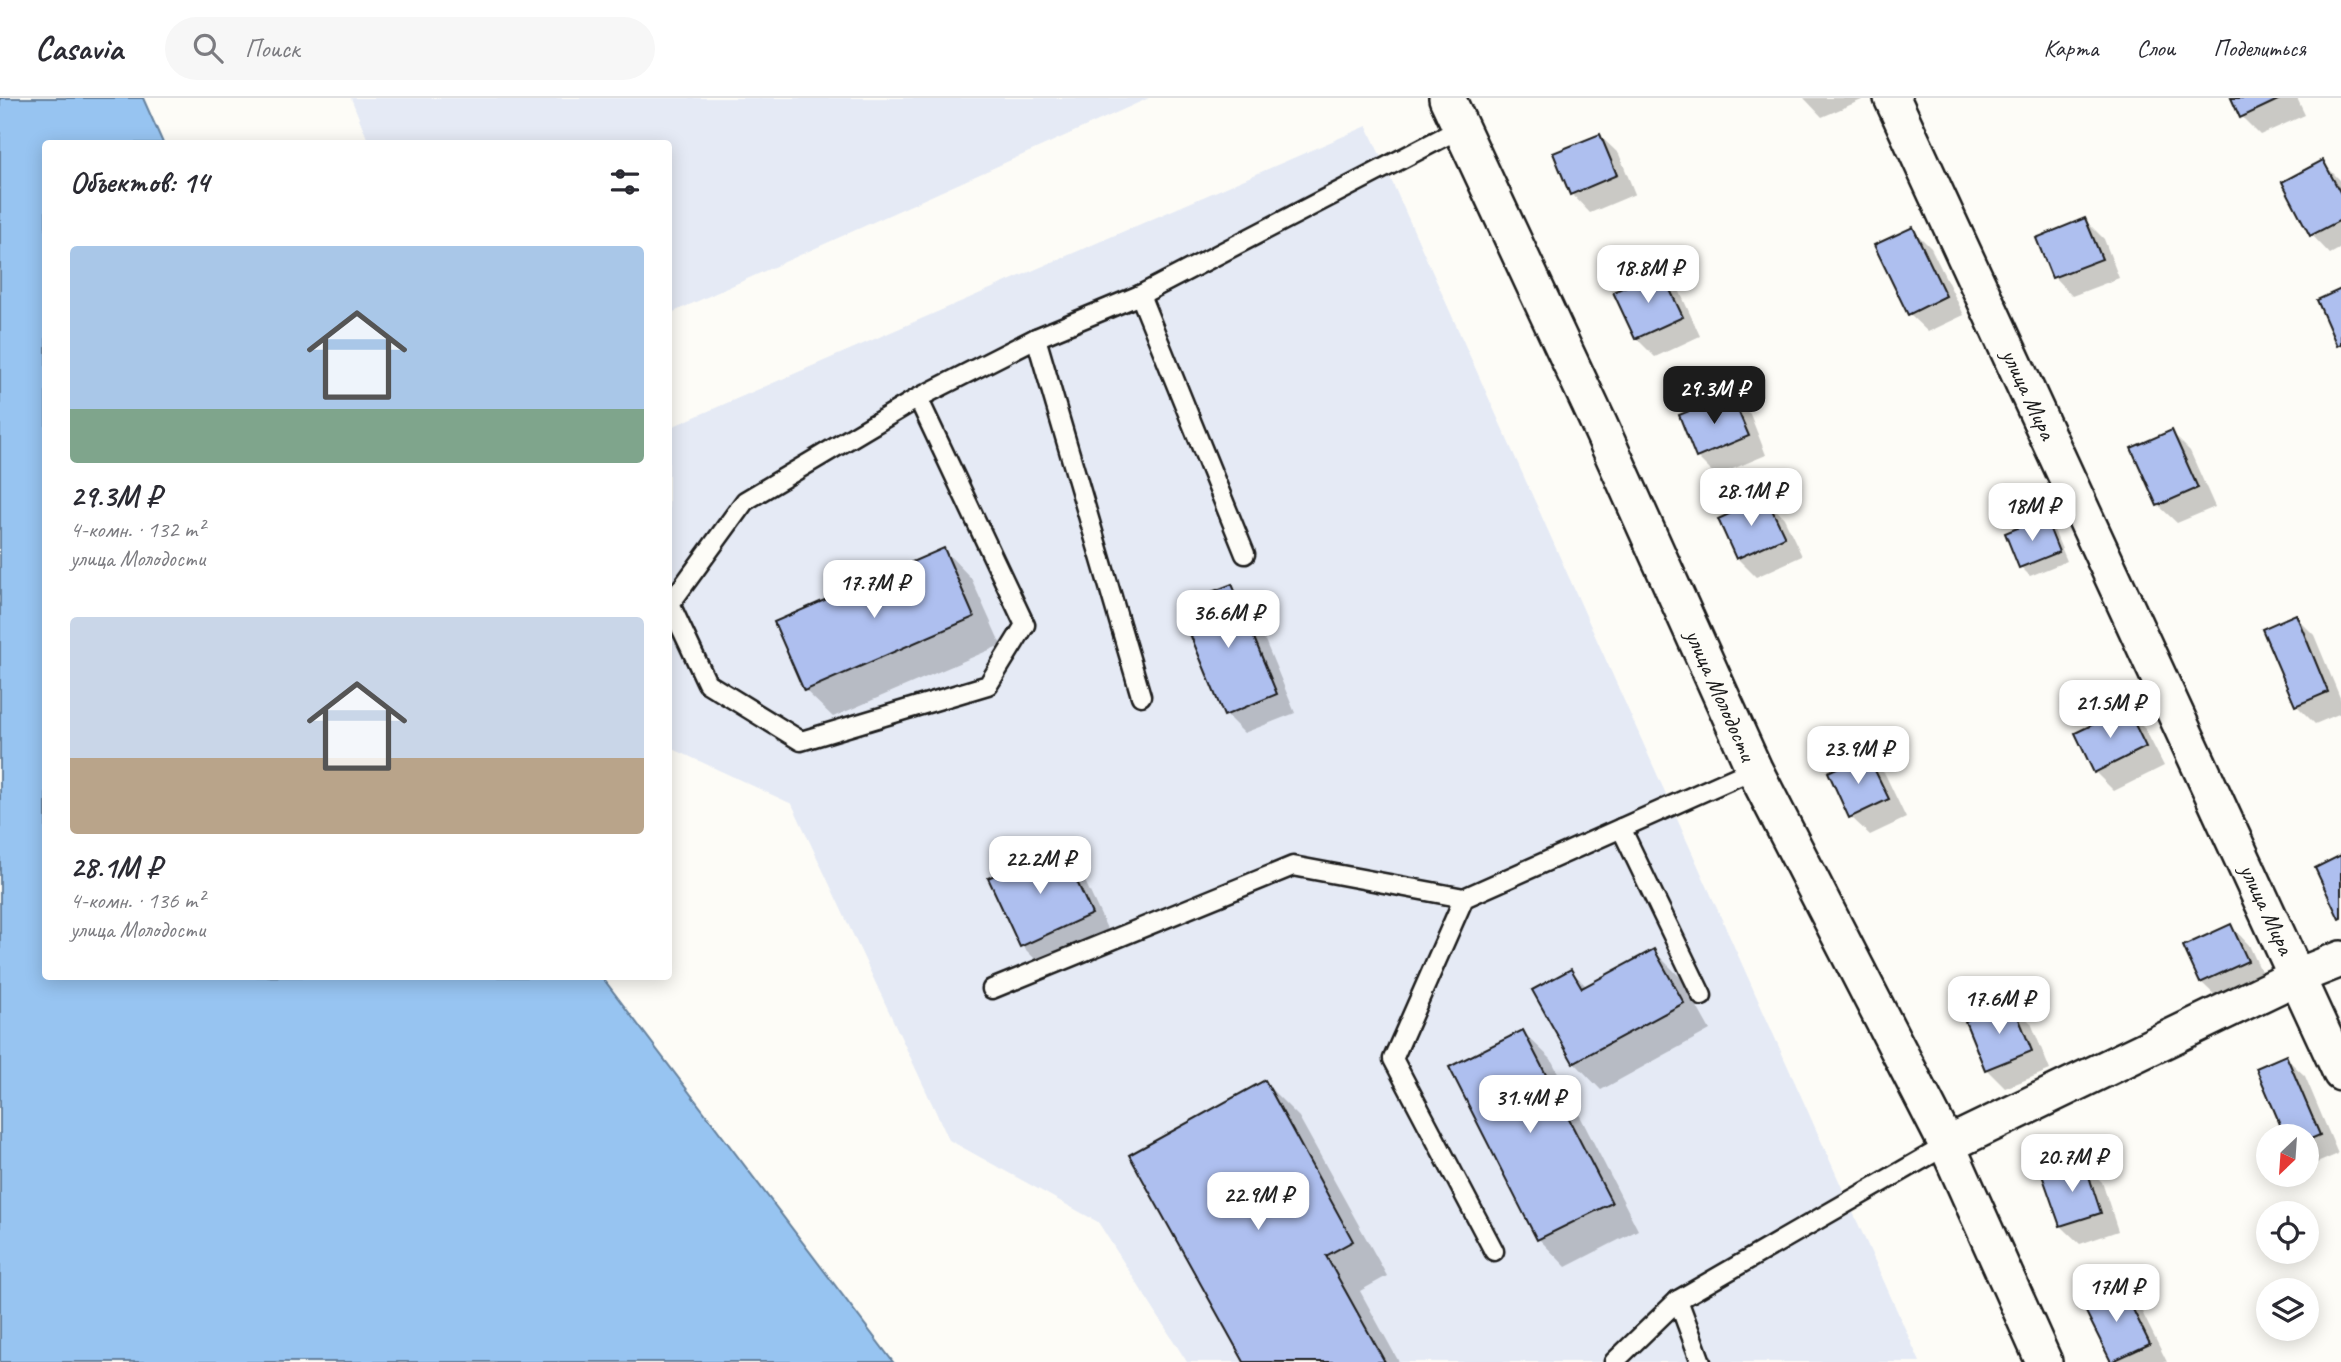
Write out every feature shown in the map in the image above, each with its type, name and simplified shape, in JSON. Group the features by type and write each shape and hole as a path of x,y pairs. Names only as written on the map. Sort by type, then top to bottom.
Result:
{"street":[{"name":"улица Мира","path":"1892,98 2341,1073"},
{"name":"улица Молодости","path":"1454,113 1599,424 1754,769 1947,1145 2044,1362"},
{"path":"1947,1145 2298,976 2341,959"}],"lane":[{"path":"672,601 745,502 918,398 1036,338 1140,295 1454,113"},
{"path":"1140,295 1245,554"},
{"path":"1036,338 1142,696"},
{"path":"672,608 707,683 801,741 988,685 1025,625 918,398"},
{"path":"992,989 1293,866 1464,898 1754,769"},
{"path":"1622,828 1702,996"},
{"path":"1464,898 1393,1059 1494,1251"},
{"path":"1614,1362 1678,1300 1947,1145"},
{"path":"1678,1300 1701,1362"}],"shaded area":[{"path":"351,98 1149,98 672,313 672,140 368,140"},
{"path":"1367,126 1920,1362 1187,1362 1098,1222 949,1140 792,804 672,748 672,427"}],"water":[{"path":"0,98 143,98 162,140 42,140 42,980 604,980 893,1362 0,1362"}],"building":[{"path":"2231,98 2282,98 2240,118"},
{"path":"1600,134 1617,175 1570,195 1553,153"},
{"path":"2323,160 2341,194 2341,220 2310,236 2282,182"},
{"path":"2085,218 2102,259 2052,278 2036,238"},
{"path":"1913,227 1946,296 1908,315 1874,245"},
{"path":"1661,271 1683,317 1635,339 1613,292"},
{"path":"2341,289 2341,344 2337,346 2317,300"},
{"path":"1731,394 1749,436 1696,458 1679,415"},
{"path":"2172,430 2198,488 2157,506 2131,448"},
{"path":"1766,497 1785,537 1736,559 1718,519"},
{"path":"2045,517 2059,552 2019,568 2005,533"},
{"path":"944,548 974,617 804,691 774,622"},
{"path":"1232,584 1277,694 1224,716 1178,605"},
{"path":"2296,614 2328,692 2295,706 2262,629"},
{"path":"2127,708 2146,747 2094,773 2075,733"},
{"path":"1867,754 1889,799 1849,818 1828,772"},
{"path":"1060,845 1092,914 1020,947 988,878"},
{"path":"2341,855 2341,918 2339,919 2315,868"},
{"path":"2231,924 2248,961 2200,983 2183,946"},
{"path":"1654,949 1684,1003 1573,1063 1532,990 1571,969 1582,988"},
{"path":"2012,1002 2032,1051 1985,1070 1965,1021"},
{"path":"1523,1030 1612,1203 1537,1240 1449,1067"},
{"path":"2286,1055 2315,1124 2280,1124 2256,1068"},
{"path":"1265,1080 1353,1241 1326,1256 1385,1362 1244,1362 1129,1155"},
{"path":"2084,1161 2101,1213 2060,1226 2042,1175"},
{"path":"2121,1285 2150,1344 2111,1362 2082,1304"}]}
